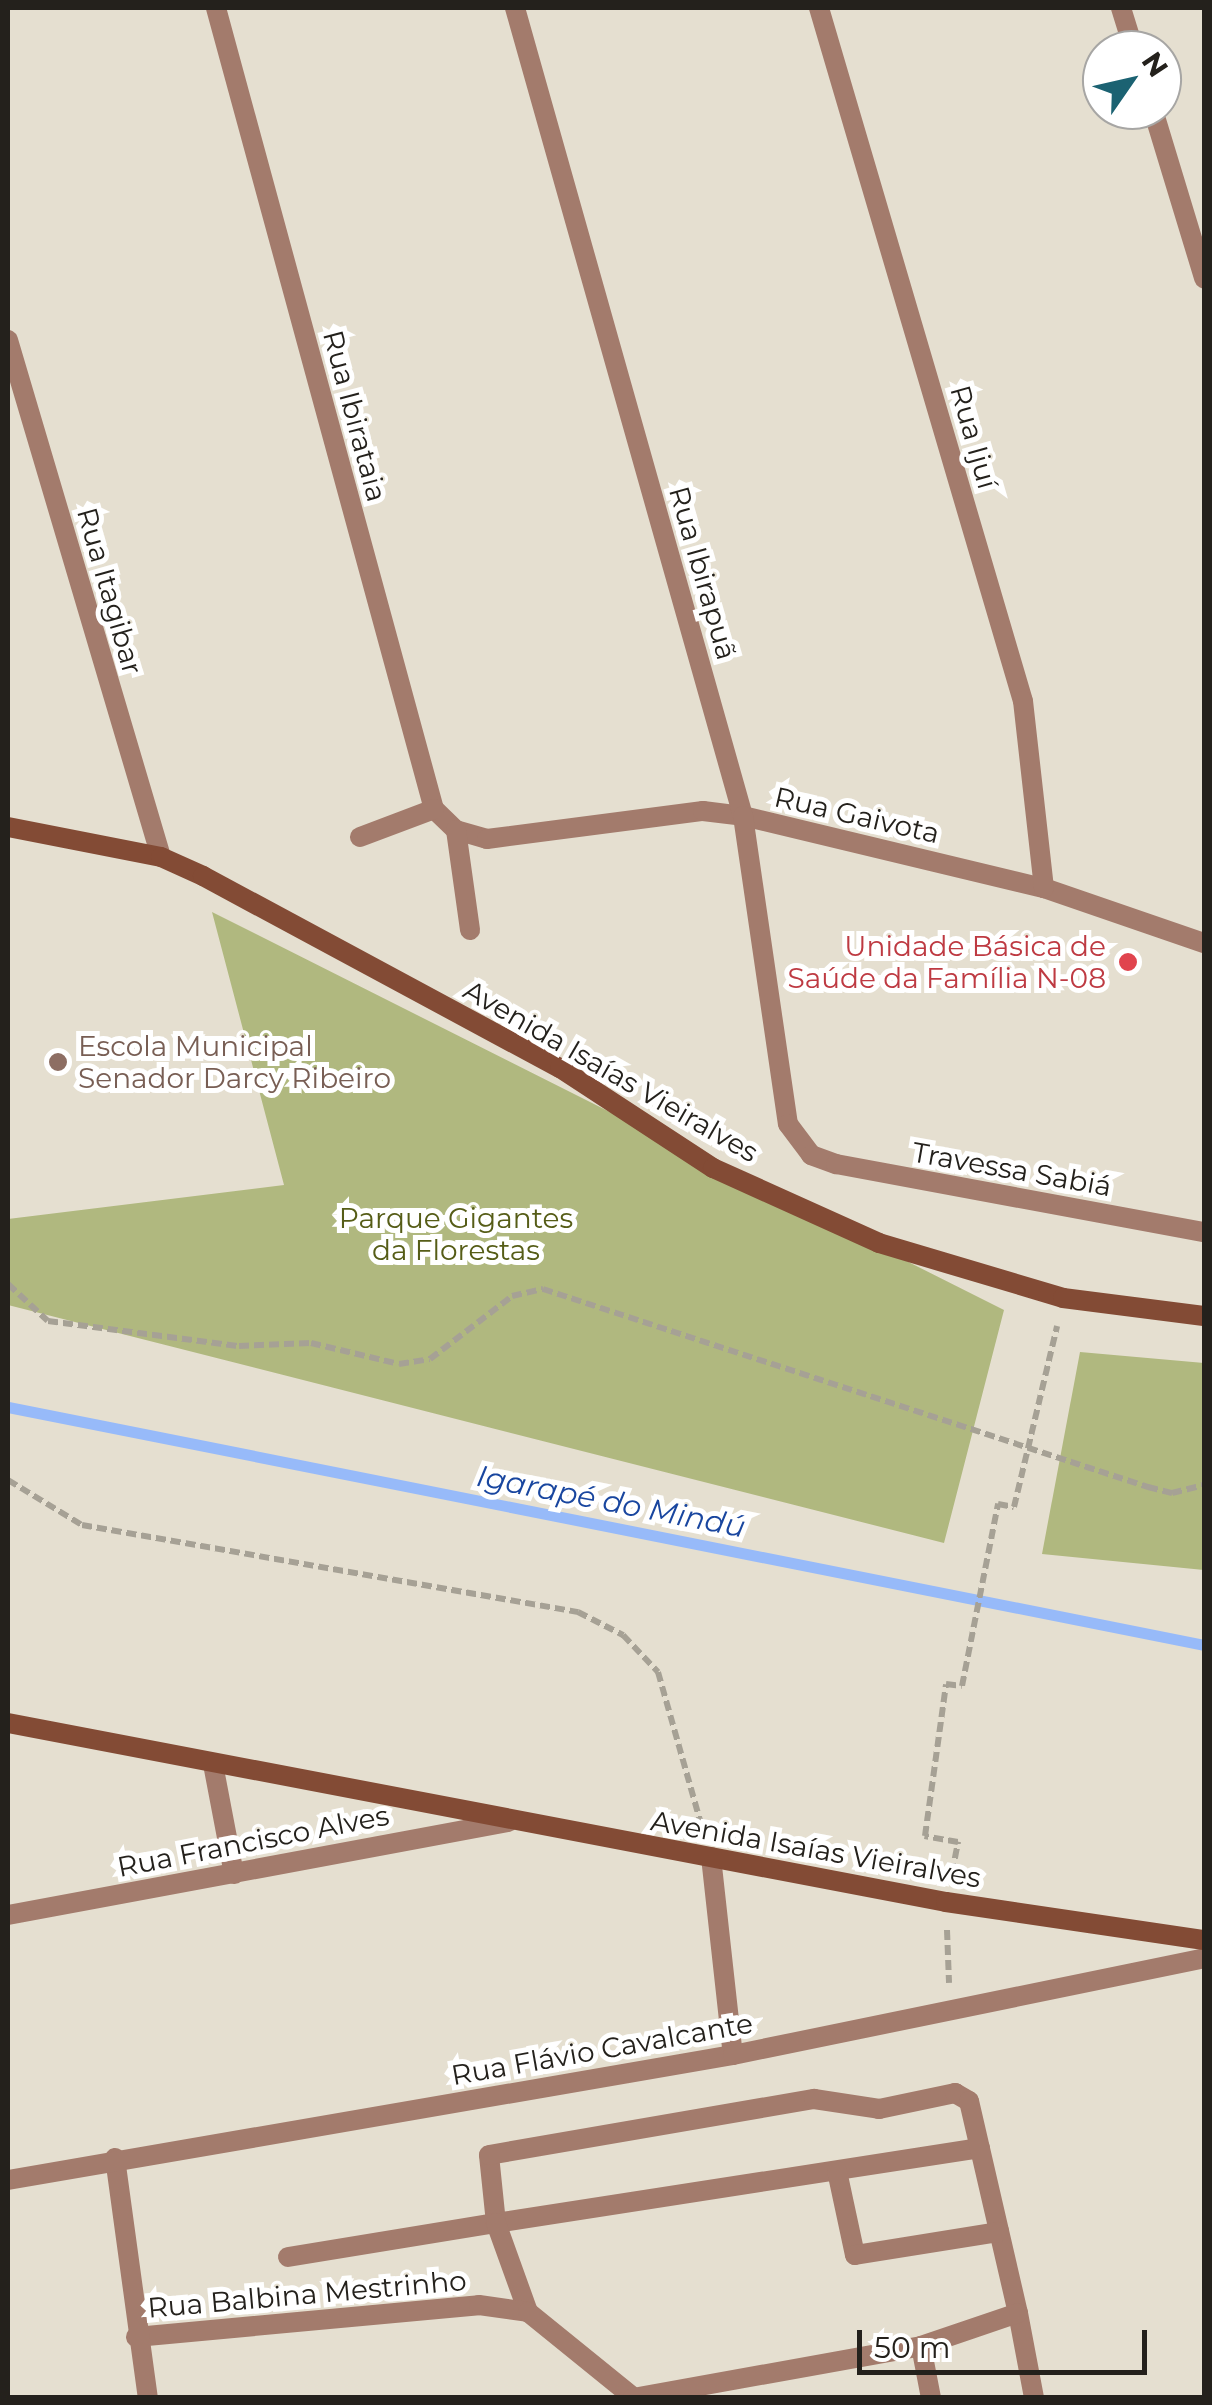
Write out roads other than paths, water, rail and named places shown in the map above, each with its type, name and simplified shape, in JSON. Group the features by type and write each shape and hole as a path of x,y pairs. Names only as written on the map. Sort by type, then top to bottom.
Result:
{"main road":[{"name":"Avenida Isaías Vieiralves","path":"8,827 161,857 560,1068 713,1168 879,1243 1063,1298 1204,1316"},
{"name":"Avenida Isaías Vieiralves","path":"8,1723 508,1822 946,1902 1204,1940"}],"street":[{"name":"Rua Ibirataia","path":"216,8 434,809"},
{"name":"Rua Ibirapuã","path":"515,8 742,816 788,1124 811,1155"},
{"name":"Rua Ijuí","path":"819,8 1023,700 1044,888"},
{"path":"1159,130 1204,278"},
{"name":"Rua Itagibar","path":"8,340 161,857"},
{"path":"360,837 434,809 456,830 470,930"},
{"name":"Rua Gaivota","path":"456,830 487,839 703,811 742,816 1044,888 1204,943"},
{"name":"Travessa Sabiá","path":"811,1155 1204,1232"},
{"path":"213,1764 234,1874"},
{"name":"Rua Francisco Alves","path":"8,1915 508,1822"},
{"path":"710,1858 733,2054"},
{"name":"Rua Flávio Cavalcante","path":"8,2180 115,2158 733,2054 1204,1958"},
{"path":"1018,2313 920,2346 633,2397 528,2312 496,2222 489,2155 814,2098 879,2110 954,2093 969,2101 1018,2313 1034,2398"},
{"path":"288,2257 980,2148"},
{"path":"115,2158 136,2338 148,2398"},
{"path":"837,2171 855,2255 999,2232"},
{"name":"Rua Balbina Mestrinho","path":"136,2338 479,2305 528,2312"},
{"path":"920,2346 931,2398"}],"waterway":[{"name":"Igarapé do Mindú","path":"8,1407 1204,1645"}],"place":[{"name":"Unidade Básica de Saúde da Família N-08","path":"1128,962"},
{"name":"Escola Municipal Senador Darcy Ribeiro","path":"58,1062"}],"park label":[{"name":"Parque Gigantes da Florestas","path":"456,1234"}]}
